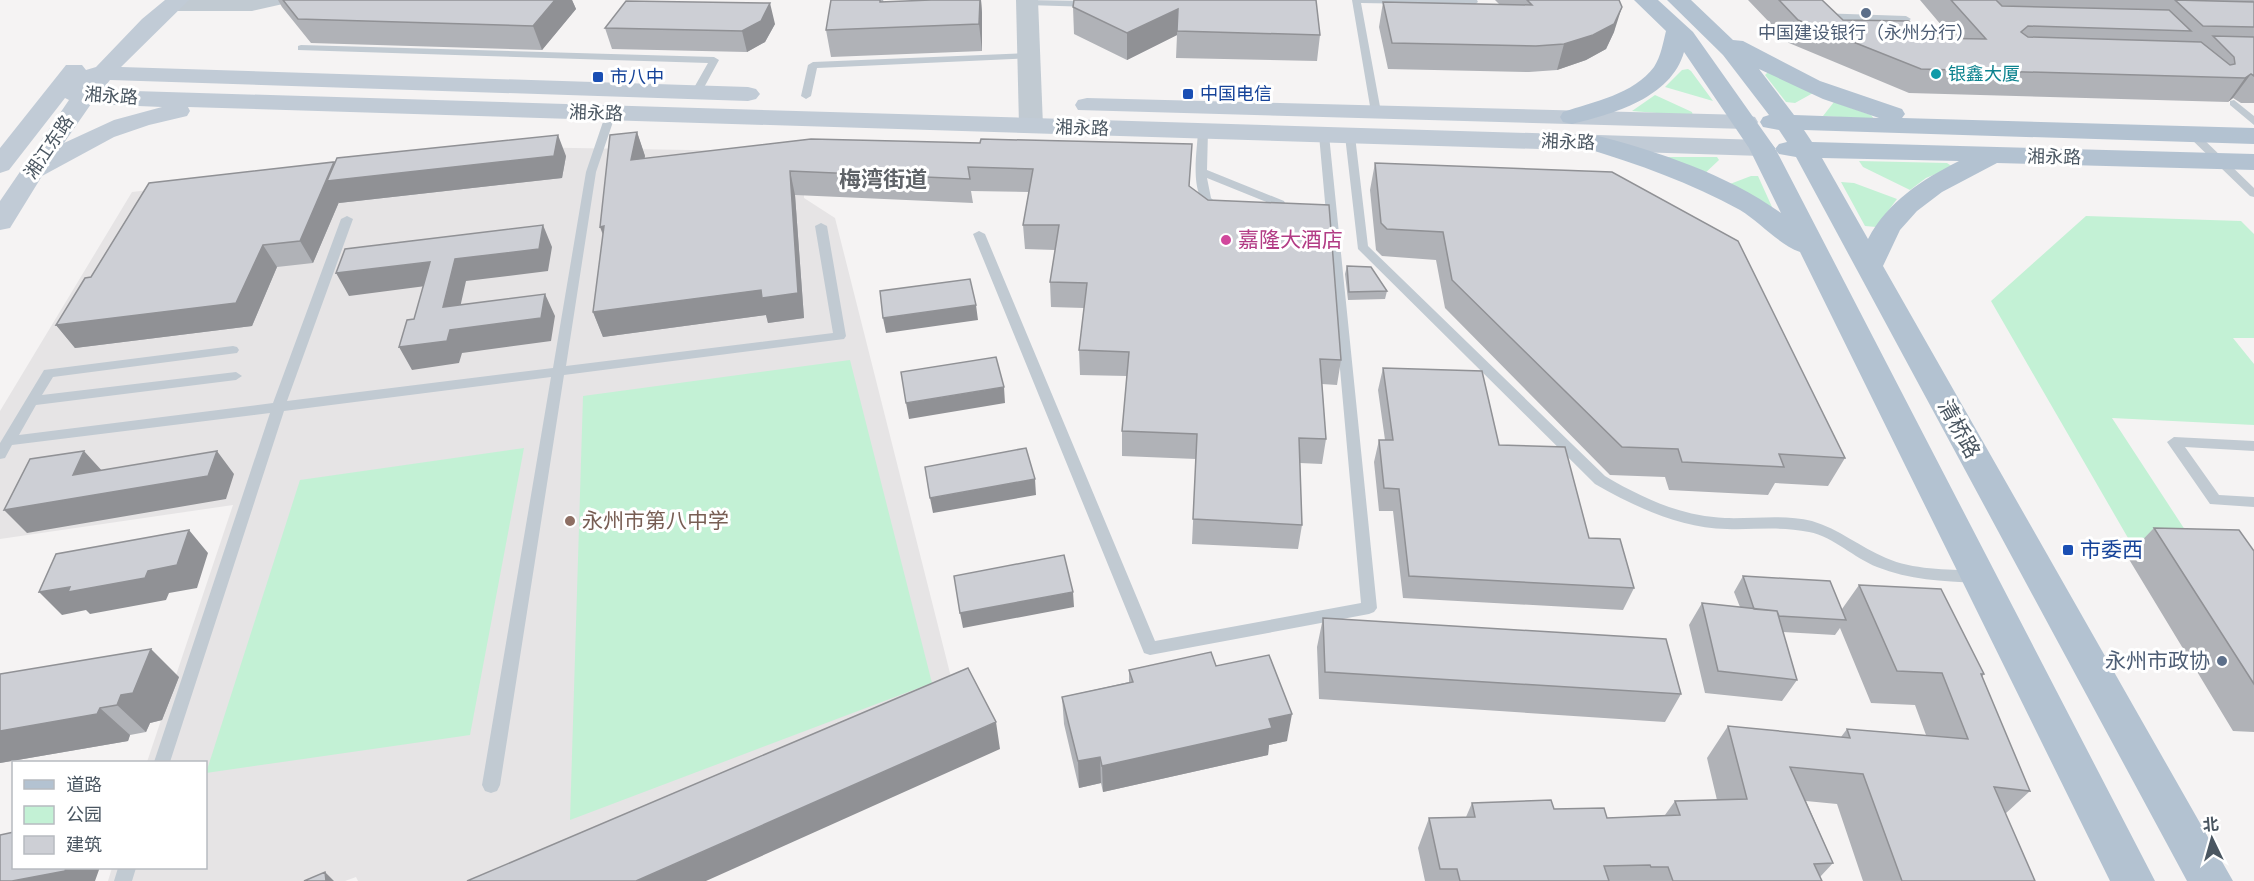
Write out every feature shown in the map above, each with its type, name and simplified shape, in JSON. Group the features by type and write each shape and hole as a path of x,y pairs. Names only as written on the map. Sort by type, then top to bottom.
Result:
{"main road":[{"path":"1645,0 1681,33 1754,135 2133,881"},
{"name":"清桥路","path":"1678,0 1718,36 1787,122 1804,149 2211,881"},
{"name":"湘江东路","path":"97,57 135,38 167,2"},
{"name":"湘江东路","path":"0,222 56,134 83,97 97,57 167,2"},
{"path":"1681,33 1718,36 1779,71 1832,95 1948,127"},
{"path":"1572,117 1623,100 1654,81 1670,59 1681,33"},
{"path":"135,38 142,55 156,67 183,76"},
{"name":"湘永路","path":"2254,136 1787,122 1754,135 1594,143 1203,131 1031,115 806,96 183,76 97,57 59,86 83,97 611,113 1031,115 1376,112 1572,117 1754,135 1804,149 2254,162"},
{"name":"湘江东路","path":"0,165 59,86"},
{"path":"30,175 65,150 115,127 164,113 234,102"},
{"path":"1594,143 1662,163 1754,207 1814,254 1867,264 1888,227 1914,200 1948,177 1993,155"}],"street":[{"path":"167,2 252,5 276,0"},
{"path":"1027,1 1031,115"}],"lane":[{"path":"1376,112 1356,0 1474,2"},
{"path":"1798,0 1831,30"},
{"path":"1027,1 1103,4"},
{"path":"1816,16 1906,19"},
{"path":"301,48 714,60 696,93"},
{"path":"806,96 813,65 1029,56"},
{"path":"2234,104 2254,122"},
{"path":"491,785 591,172 611,113"},
{"path":"1203,131 1202,188 1206,201 1230,215"},
{"path":"2192,134 2254,194"},
{"path":"979,234 1150,648 1369,608 1324,135"},
{"path":"1350,136 1362,247 1600,480 1622,494 1686,518 1713,523 1806,526 1823,530 1881,562 1900,569 1980,578"},
{"path":"1202,172 1280,203 1281,219 1270,218"},
{"path":"162,761 278,408 347,219"},
{"path":"8,441 840,336 821,226"},
{"path":"0,454 49,373 233,350"},
{"path":"32,401 236,376"},
{"path":"2254,446 2174,442 2216,500 2254,502"}],"shaded area":[{"name":"永州市第八中学","path":"516,147 804,152 804,198 835,218 954,689 481,881 358,881 356,877 345,881 108,881 112,869 207,869 207,761 147,761 233,505 0,539 0,411 132,192"}],"green space":[{"path":"1688,69 1713,101 1665,87 1682,70"},
{"path":"1768,72 1813,93 1795,103 1786,102 1765,75"},
{"path":"1655,95 1692,112 1693,116 1632,111"},
{"path":"1834,102 1871,115 1874,119 1823,116"},
{"path":"1666,157 1717,157 1719,160 1701,177"},
{"path":"1859,161 1947,163 1953,167 1926,178 1910,190 1863,167"},
{"path":"1751,176 1758,176 1772,207 1770,209 1722,187"},
{"path":"1841,182 1854,183 1897,199 1876,227 1865,226"},
{"path":"2086,216 2241,221 2254,234 2254,338 2233,338 2254,364 2254,425 2112,418 2204,559 2139,557 1991,301"},
{"path":"850,360 932,683 570,820 583,396"},
{"path":"524,448 470,735 207,773 207,770 300,480"}],"building":[{"path":"283,0 555,0 533,26 298,19"},
{"path":"831,0 880,0 880,2 980,0 979,24 826,30"},
{"path":"1074,0 1316,0 1320,35 1177,31 1178,9 1127,33 1073,7"},
{"path":"1527,0 1619,0 1622,7 1614,24 1593,35 1564,44 1536,46 1392,43 1383,2 1532,5"},
{"path":"1779,0 1822,0 1843,20 1909,21 1923,38 1986,39 1951,0 1996,0 2002,6 2169,10 2191,31 2028,26 2021,32 2028,37 2201,42 2230,65 2235,64 2234,57 2213,36 2254,37 2254,76 2251,74 2245,78 1921,69 1798,20"},
{"path":"2175,0 2254,2 2254,27 2203,26"},
{"path":"626,1 770,3 761,21 742,31 605,28"},
{"path":"637,132 631,160 811,139 980,143 981,139 1192,144 1189,186 1208,200 1329,205 1341,360 1320,359 1326,439 1299,438 1302,525 1193,519 1197,434 1122,431 1129,352 1079,350 1087,283 1050,282 1059,225 1023,225 1033,169 968,167 970,179 790,171 798,293 762,298 761,290 593,312 604,226 600,227 610,135"},
{"path":"558,135 554,156 327,181 337,158"},
{"path":"334,162 300,241 263,245 236,303 56,325 85,278 91,277 149,183"},
{"path":"1375,163 1612,172 1738,241 1845,458 1779,454 1784,467 1682,462 1678,449 1622,447 1452,280 1443,232 1387,229 1381,223"},
{"path":"543,225 539,249 455,259 443,307 545,294 541,318 450,330 447,341 399,347 407,320 414,319 430,262 336,273 345,249"},
{"path":"1347,266 1371,267 1387,291 1349,292"},
{"path":"970,279 976,305 883,318 880,291"},
{"path":"996,357 1004,387 906,403 901,372"},
{"path":"1383,368 1482,371 1499,445 1565,447 1589,538 1620,539 1634,588 1409,576 1399,489 1384,488 1379,440 1393,440"},
{"path":"1026,448 1035,479 930,498 925,467"},
{"path":"84,451 73,475 217,451 208,476 4,510 30,459"},
{"path":"2154,528 2239,530 2254,551 2254,684"},
{"path":"189,530 177,565 148,571 145,578 68,592 70,587 39,592 56,554"},
{"path":"1064,555 1073,592 960,613 954,576"},
{"path":"1743,576 1830,581 1846,620 1779,616 1777,611 1754,609"},
{"path":"1859,585 1941,589 1984,674 1981,674 2030,791 1994,787 2035,881 1902,881 1863,774 1790,767 1833,863 1814,864 1822,881 1673,881 1668,867 1651,867 1650,865 1604,866 1609,881 1460,881 1457,869 1440,869 1429,818 1475,817 1472,803 1551,800 1554,809 1604,808 1607,818 1680,815 1675,801 1747,799 1728,726 1850,738 1847,729 1968,739 1942,673 1897,671"},
{"path":"1702,603 1777,611 1797,680 1718,671"},
{"path":"1323,618 1666,639 1681,694 1325,672"},
{"path":"151,649 133,693 121,695 117,705 100,708 97,714 0,731 0,674"},
{"path":"1211,652 1216,666 1269,655 1292,714 1269,719 1272,728 1102,766 1100,757 1078,761 1062,697 1133,682 1129,670"},
{"path":"968,668 996,722 636,881 467,881"},
{"path":"12,832 12,869 66,869 65,871 12,881 0,881 0,835"},
{"path":"325,872 326,881 304,881"}],"place":[{"name":"中国建设银行（永州分行）","path":"1866,13"},
{"name":"银鑫大厦","path":"1936,74"},
{"name":"市八中","path":"598,77"},
{"name":"中国电信","path":"1188,94"},
{"name":"嘉隆大酒店","path":"1226,240"},
{"name":"永州市第八中学","path":"570,521"},
{"name":"市委西","path":"2068,550"},
{"name":"永州市政协","path":"2222,661"}],"district":[{"name":"梅湾街道","path":"883,179"}]}
